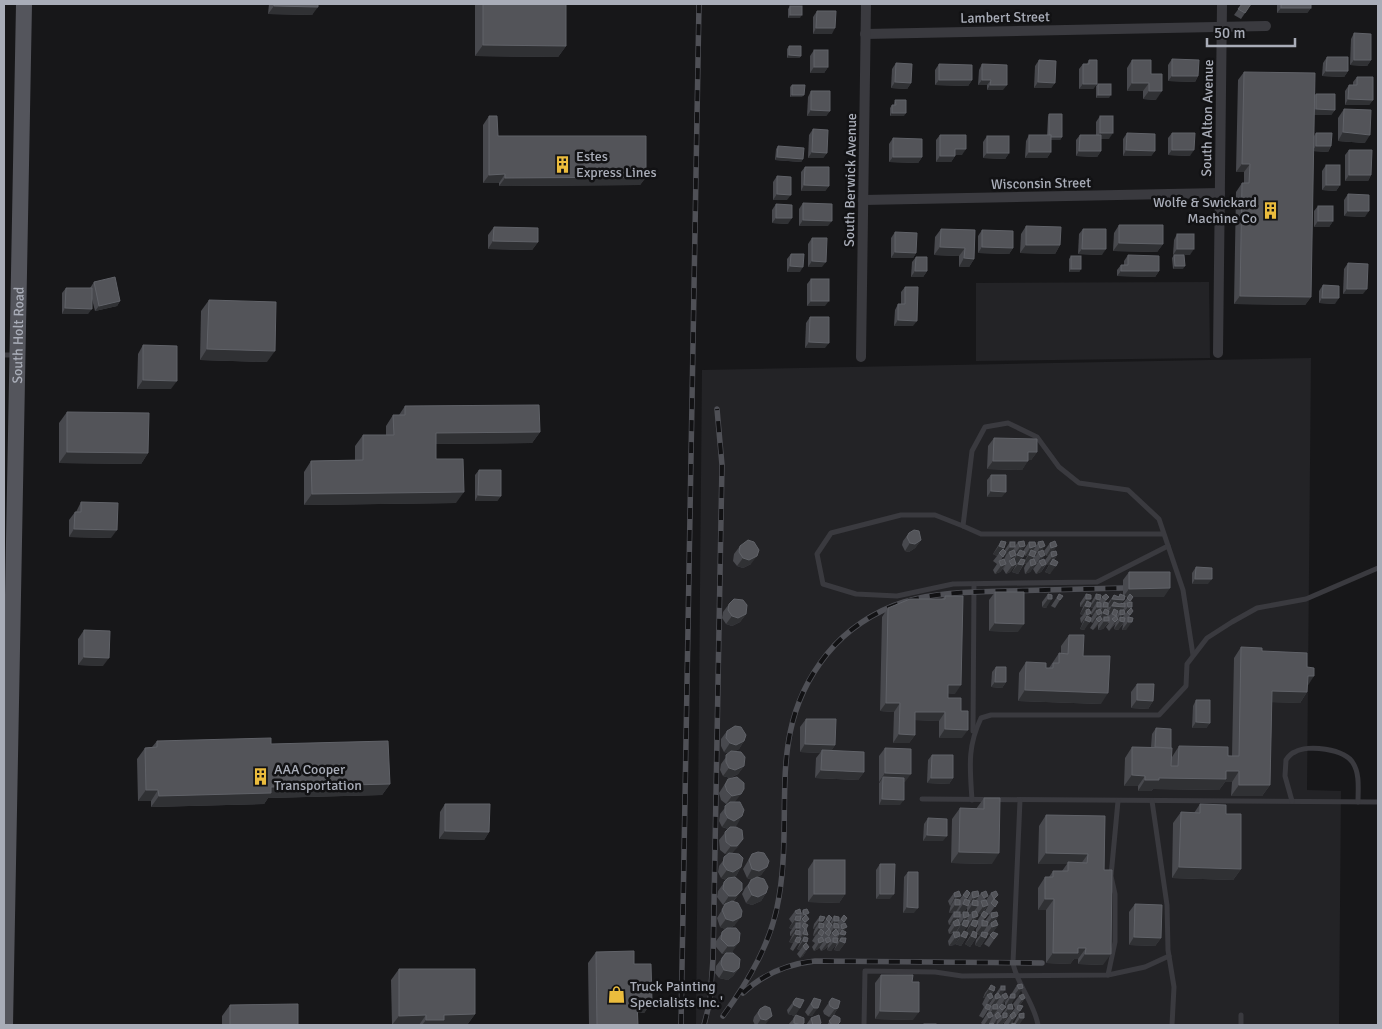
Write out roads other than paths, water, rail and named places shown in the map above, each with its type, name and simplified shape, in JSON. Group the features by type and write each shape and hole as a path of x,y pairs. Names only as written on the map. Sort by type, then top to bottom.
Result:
{"main road":[{"name":"South Holt Road","path":"5,1025 10,355 24,4"}],"street":[{"name":"South Berwick Avenue","path":"861,357 866,4"},
{"name":"South Alton Avenue","path":"1218,353 1222,4"},
{"name":"Lambert Street","path":"865,34 1266,26"},
{"name":"Wisconsin Street","path":"863,200 1220,193"}],"lane":[{"path":"963,526 972,451 985,427 1008,423 1037,437 1058,467 1079,483 1128,490 1159,519 1182,590 1193,655"},
{"path":"1164,534 981,534 935,515 901,515 832,533 817,554 823,584 856,594 898,596 953,584 1097,582 1168,546"},
{"path":"973,734 981,718 991,715 1159,715 1186,686 1187,664 1207,638 1257,608 1306,599 1378,568"},
{"path":"972,800 969,755 973,734 974,584"},
{"path":"1292,801 1285,776 1286,760 1296,750 1330,749 1346,755 1353,762 1357,771 1358,802"},
{"path":"922,799 1378,802"},
{"path":"1020,800 1013,963 1015,974 1026,991 1038,1025"},
{"path":"1108,975 1115,942 1115,894 1111,876 1118,801"},
{"path":"1152,801 1167,906 1169,956 1174,987 1172,1025"},
{"path":"864,1025 865,971 936,972 962,976 1015,974 1108,975 1145,967 1169,956"},
{"path":"1240,1015 1241,1025"}],"railway":[{"path":"681,1025 699,4"},
{"path":"704,1025 710,1001 713,959 722,465 717,409"},
{"path":"723,1016 742,989 758,960 776,914 783,864 785,771 795,712 808,683 835,645 852,629 872,616 893,606 916,599 967,592 1123,588"},
{"path":"743,993 767,975 786,967 815,961 1042,963"}],"place":[{"name":"Estes Express Lines","path":"562,164"},
{"name":"Wolfe & Swickard Machine Co","path":"1271,210"},
{"name":"AAA Cooper Transportation","path":"260,777"},
{"name":"Truck Painting Specialists Inc.'","path":"616,994"}]}
